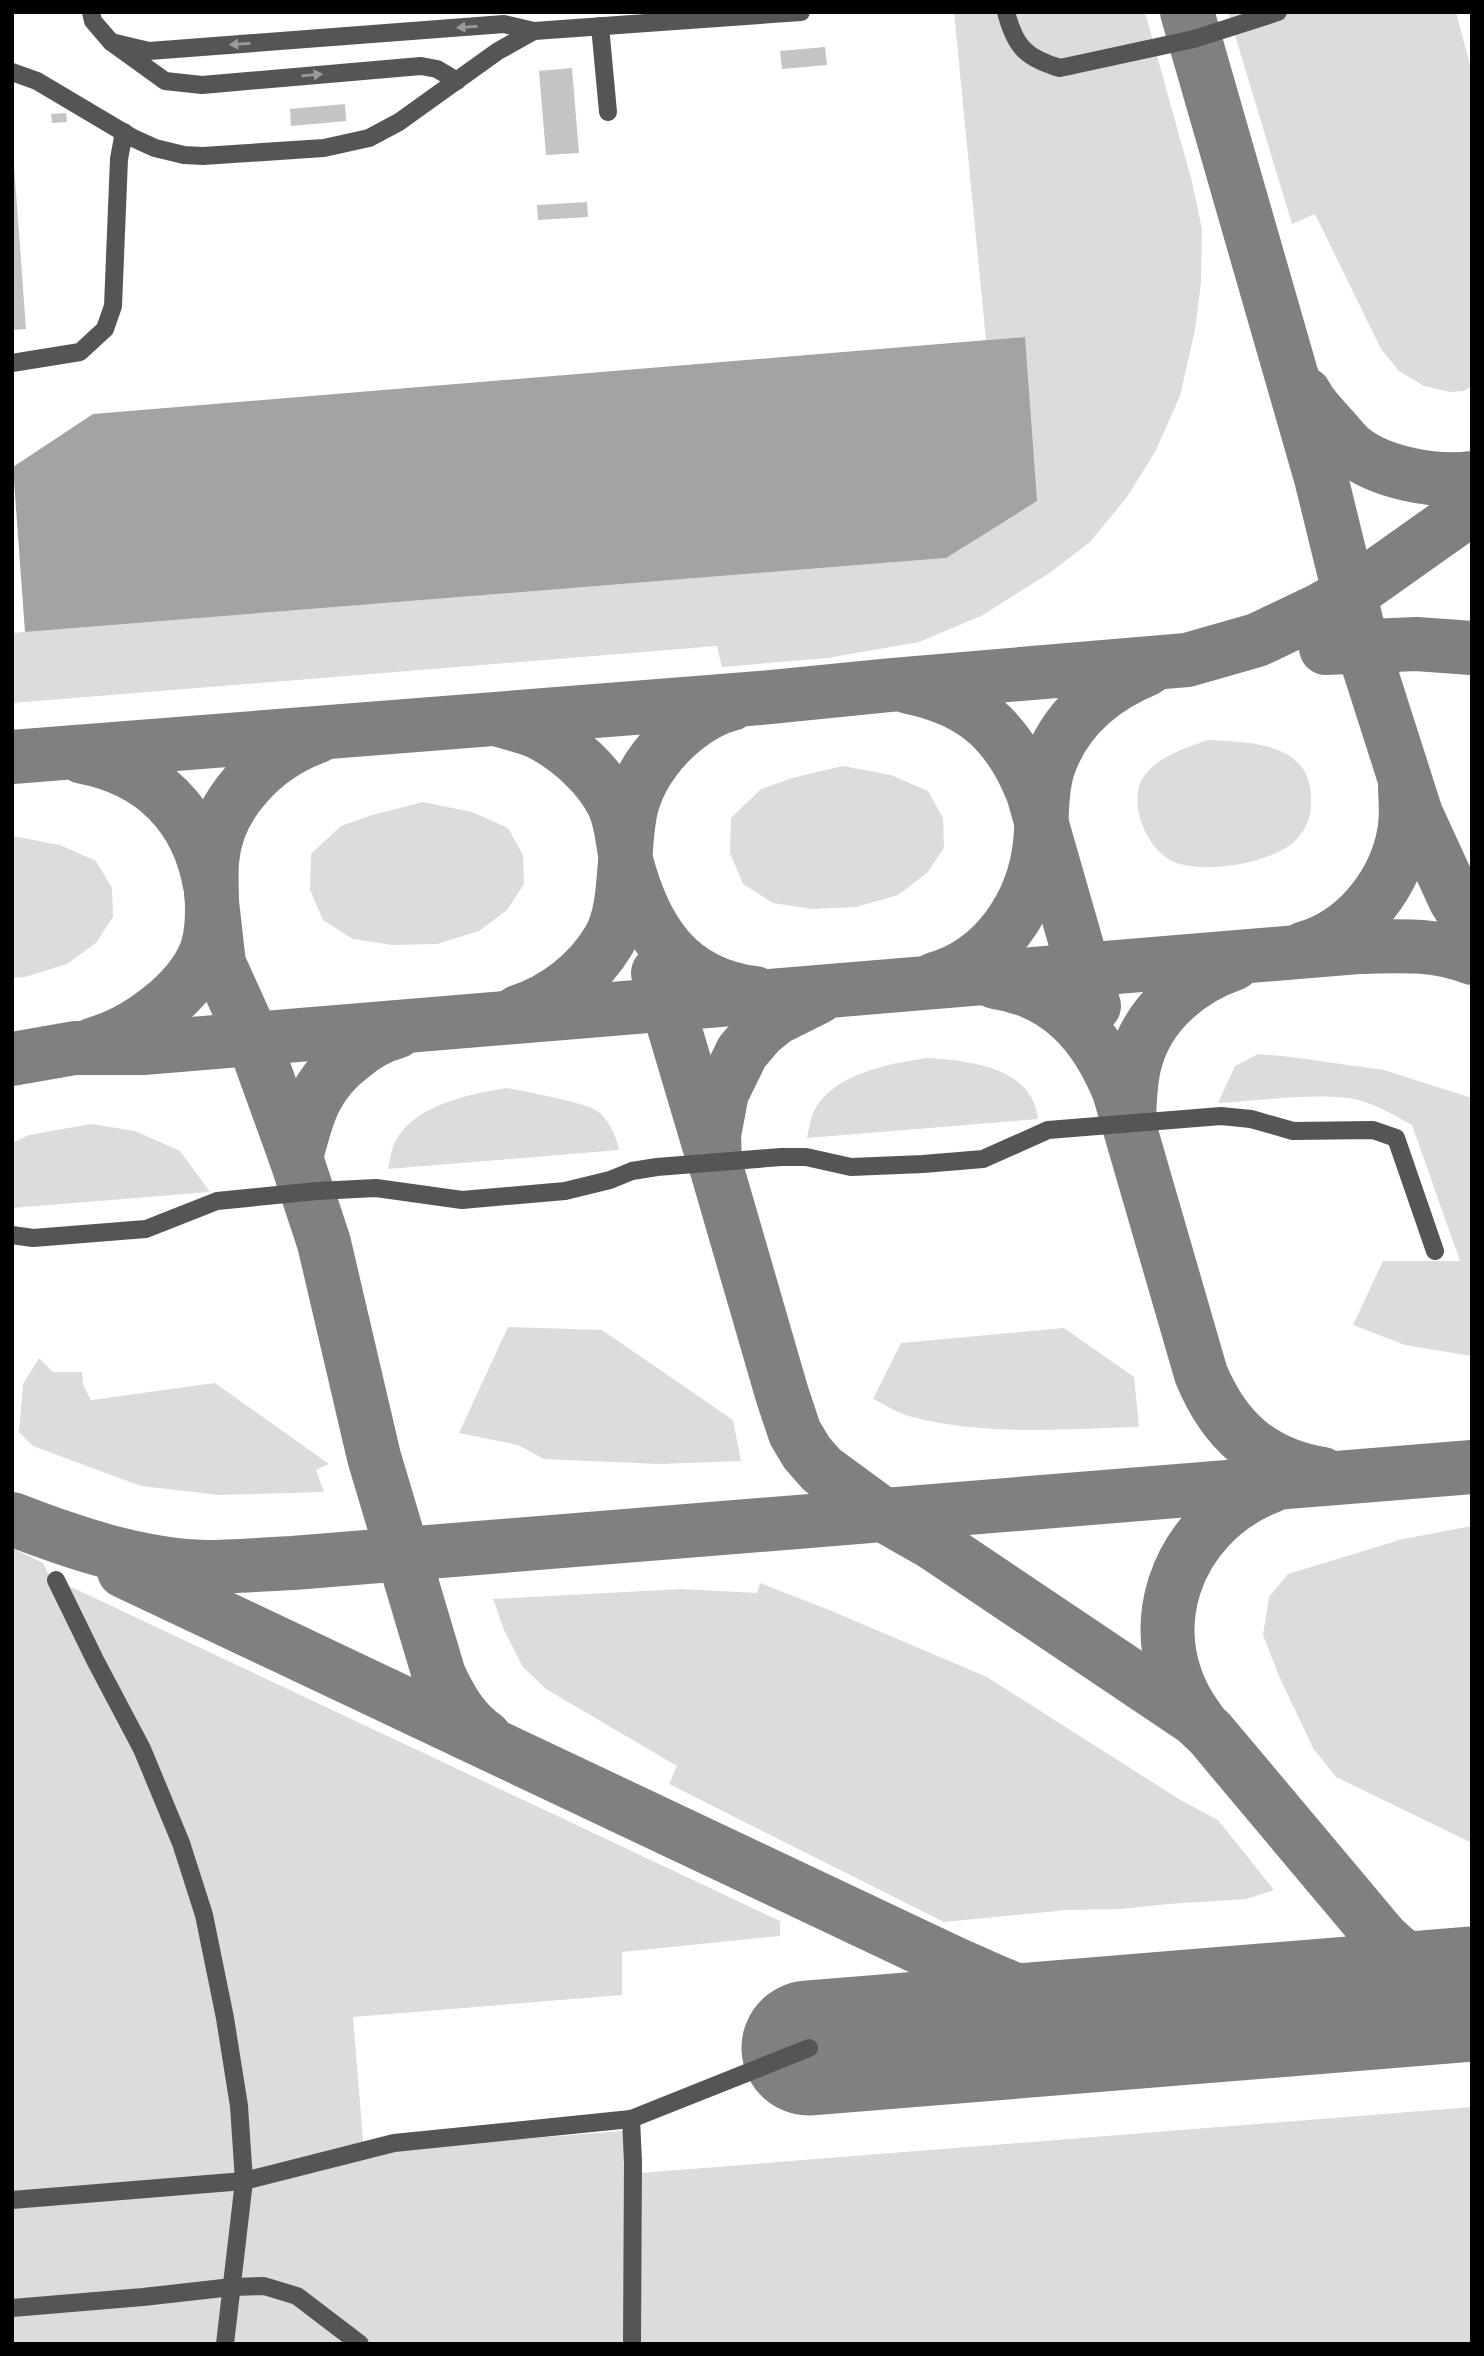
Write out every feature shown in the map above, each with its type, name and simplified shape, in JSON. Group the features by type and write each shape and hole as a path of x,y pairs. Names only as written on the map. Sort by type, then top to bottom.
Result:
{"lane":[{"path":"91,12 93,21 111,41 164,81 202,85 421,66 437,69 457,81"},
{"path":"111,41 149,51 504,24 534,30 801,12"},
{"path":"1006,12 1021,49 1041,62 1060,68 1194,39 1278,12"},
{"path":"600,26 608,112"},
{"path":"12,72 37,81 155,148 184,155 203,156 324,148 352,144 399,122 498,51 534,30"},
{"path":"12,363 80,352 105,329 113,306 119,159 124,132"},
{"path":"12,1235 33,1238 146,1229 217,1201 317,1191 376,1188 462,1200 565,1191 610,1180 632,1171 657,1167 781,1157 806,1157 851,1167 971,1160 983,1158 1048,1130 1221,1116 1251,1119 1293,1131 1373,1130 1396,1138 1435,1251"},
{"path":"56,1580 142,1749 181,1843 204,1914 239,2106 244,2181 225,2344"},
{"path":"12,2200 244,2181 394,2143 631,2119 809,2048"},
{"path":"631,2119 632,2344"},
{"path":"12,2308 264,2286 297,2296 360,2344"}],"shaded area":[{"path":"954,12 1145,12 1192,182 1202,229 1201,282 1195,330 1180,396 1155,452 1127,497 1090,542 1051,572 981,616 919,642 828,658 722,667 717,646 12,703 12,633 946,558 1024,337 986,340"},
{"path":"1228,12 1456,12 1472,72 1472,386 1464,391 1450,392 1424,386 1399,371 1381,349 1315,214 1292,224"},
{"path":"1025,337 1037,501 946,558 25,632 13,467 93,414"},
{"path":"1208,740 1258,744 1289,755 1300,765 1308,779 1311,803 1306,825 1296,840 1270,856 1216,867 1183,865 1170,860 1153,844 1146,834 1138,810 1139,786 1144,776 1165,758"},
{"path":"843,766 891,775 928,791 943,818 944,848 927,873 898,895 856,907 812,909 773,903 743,884 730,853 731,818 761,789 792,778"},
{"path":"423,802 472,812 508,828 523,855 524,884 507,910 479,931 437,944 392,945 353,939 323,920 310,890 311,854 341,826"},
{"path":"12,836 60,845 96,861 112,888 113,917 96,943 67,964 25,977 12,978"},
{"path":"1258,1054 1384,1070 1472,1098 1472,1356 1405,1345 1353,1325 1383,1261 1460,1261 1412,1125 1373,1105 1348,1098 1300,1097 1218,1103 1235,1066"},
{"path":"926,1058 979,1064 1011,1077 1024,1088 1033,1102 1038,1119 807,1138 814,1111 834,1088 863,1073"},
{"path":"507,1088 583,1105 599,1112 609,1125 619,1150 388,1169 395,1142 415,1119 444,1103"},
{"path":"91,1124 135,1131 180,1151 210,1192 12,1208 12,1143 29,1135"},
{"path":"508,1327 602,1330 733,1420 741,1461 659,1464 544,1459 518,1445 459,1433"},
{"path":"1064,1328 1134,1377 1139,1427 1025,1430 968,1427 907,1416 873,1399 901,1343"},
{"path":"39,1358 53,1372 82,1372 83,1385 91,1400 215,1383 329,1464 316,1470 324,1492 219,1495 141,1486 33,1446 19,1432 23,1384"},
{"path":"1472,1526 1472,1843 1336,1777 1313,1748 1263,1635 1269,1597 1288,1574 1403,1539"},
{"path":"12,1548 43,1563 50,1577 780,1921 780,1936 622,1952 622,1995 353,2017 364,2152 634,2130 640,2173 1472,2107 1472,2344 12,2344"},
{"path":"760,1583 987,1677 1182,1801 1218,1820 1274,1890 1247,1899 1121,1909 1067,1910 944,1922 669,1784 677,1766 546,1689 523,1667 504,1630 493,1599 681,1589 757,1593"}],"building":[{"path":"825,47 827,65 782,69 780,51"},
{"path":"572,68 579,153 546,155 539,71"},
{"path":"345,104 346,121 291,126 290,109"},
{"path":"66,113 67,122 52,123 51,114"},
{"path":"12,165 26,329 12,330"},
{"path":"587,202 588,217 538,220 537,205"}],"taxiway":[{"path":"1187,12 1321,478 1362,645 1416,814 1455,899 1472,926"},
{"path":"1305,394 1345,443 1363,457 1409,474 1442,479 1472,478"},
{"path":"12,757 760,698 1187,660 1257,640 1322,609 1359,588 1472,508"},
{"path":"1326,648 1416,644 1472,648"},
{"path":"935,979 976,959 1008,928 1030,888 1036,866 1045,777 1055,751 1074,721 1086,708 1114,686 1147,669"},
{"path":"909,687 952,700 970,710 986,722 1013,753 1033,793 1094,1006"},
{"path":"518,1012 558,993 581,975 601,952 609,940 619,912 630,813 643,778 661,751 684,729 706,714 731,704"},
{"path":"499,720 530,729 551,739 582,763 607,792 616,810 626,860 643,909 668,949 685,965 705,978 728,988 755,993"},
{"path":"94,1044 110,1039 144,1021 188,982 206,952 209,941 212,919 212,862 215,841 223,821 233,802 261,770 278,756 316,737"},
{"path":"83,757 108,763 131,773 168,800 195,838 210,885"},
{"path":"1305,948 1339,933 1354,921 1379,893 1389,877 1402,843 1406,809 1405,788"},
{"path":"211,893 219,964 253,1039 324,1243 374,1457 439,1675 458,1709 485,1737"},
{"path":"12,1059 75,1048 143,1048 1358,947 1430,948 1472,958"},
{"path":"1129,1118 1134,1066 1150,1027 1186,989 1233,964"},
{"path":"658,973 709,1145"},
{"path":"995,982 1018,987 1056,1005 1087,1034 1110,1070 1119,1091 1201,1374 1221,1412 1233,1428 1263,1453 1300,1469 1322,1474"},
{"path":"818,997 776,1018 760,1031 742,1052 722,1093 714,1135 715,1163 782,1394 795,1433 807,1453 822,1470 882,1514 933,1543 1195,1719 1210,1733 1383,1939 1434,1976 1472,1986"},
{"path":"296,1158 304,1127 321,1088 340,1066 363,1048 396,1032"},
{"path":"12,1519 83,1544 132,1557 181,1565 228,1567 1472,1467"},
{"path":"1200,1722 1180,1689 1170,1654 1168,1620 1174,1586 1189,1555 1210,1527 1237,1503 1271,1486"},
{"path":"124,1571 1000,1984 1038,1997 1084,2007 1132,2013 1203,2015"}],"runway":[{"path":"809,2048 1472,1994"}]}
